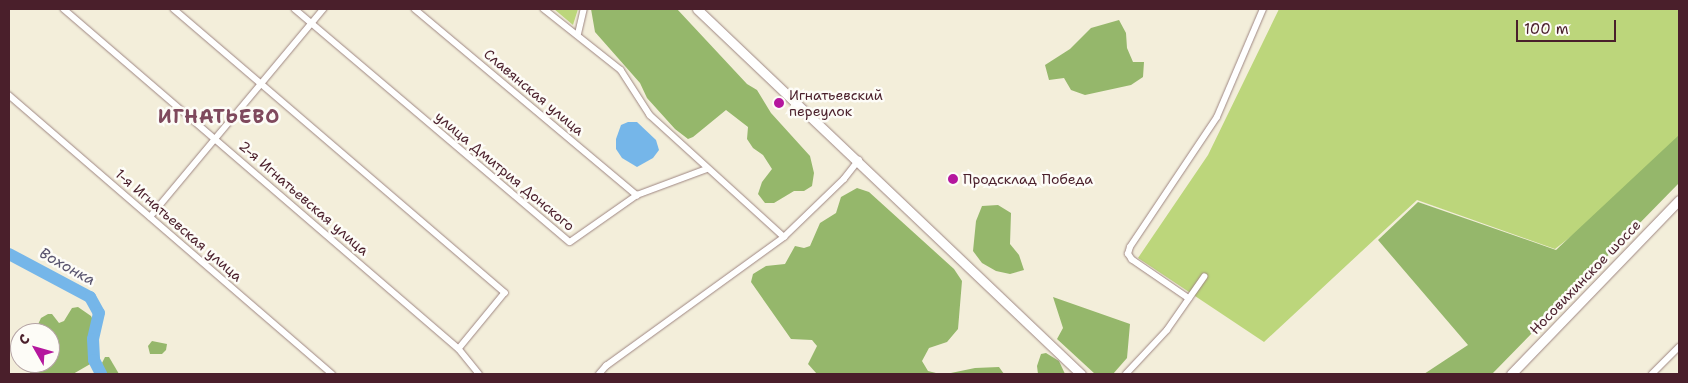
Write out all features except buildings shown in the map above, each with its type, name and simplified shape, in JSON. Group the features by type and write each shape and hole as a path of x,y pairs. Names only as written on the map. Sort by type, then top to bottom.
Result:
{"main road":[{"path":"697,9 859,160 1081,374"},
{"name":"Носовихинское шоссе","path":"1511,374 1679,200"}],"street":[{"name":"2-я Игнатьевская улица","path":"64,9 459,349 479,374"},
{"path":"174,9 505,292 459,349"},
{"name":"улица Дмитрия Донского","path":"295,9 570,242 637,195 707,169"},
{"path":"150,217 323,9"},
{"name":"Славянская улица","path":"415,9 637,195"},
{"path":"544,9 578,34 621,70 650,115 707,169 784,237"},
{"path":"578,34 584,9"},
{"path":"1189,299 1132,260 1128,254 1130,247 1218,117 1263,9"},
{"name":"1-я Игнатьевская улица","path":"9,95 332,374"},
{"path":"599,374 606,366 784,237 844,180 859,160"},
{"path":"1126,374 1167,330 1204,277"},
{"path":"1652,374 1679,347"}],"green space":[{"path":"554,9 578,9 573,25"},
{"path":"591,9 677,9 747,84 757,90 771,113 810,156 814,173 812,186 804,191 794,191 774,203 765,203 758,194 762,182 772,169 763,155 753,148 747,139 748,127 726,110 688,139 675,129 647,98 640,83 595,32"},
{"path":"1279,9 1679,9 1679,152 1555,249 1417,200 1264,342 1138,258 1208,155"},
{"path":"1119,20 1126,33 1127,48 1133,62 1144,62 1143,77 1131,85 1085,95 1071,90 1064,78 1049,80 1045,65 1070,49 1091,28"},
{"path":"1679,135 1679,183 1492,374 1424,374 1468,345 1378,240 1418,202 1556,250"},
{"path":"857,188 869,192 954,269 962,281 958,329 947,342 929,348 922,361 928,371 940,374 817,374 808,364 817,346 812,340 791,339 751,282 753,274 766,266 785,264 795,246 804,248 810,246 820,223 836,213 841,197"},
{"path":"998,205 1011,213 1010,244 1019,255 1024,270 1010,274 996,271 982,263 973,251 976,221 982,206"},
{"path":"1053,297 1130,324 1127,358 1113,374 1095,374 1057,339 1063,328"},
{"path":"78,307 91,316 94,322 88,347 92,363 73,374 30,374 60,373 59,323 64,321 72,308"},
{"path":"52,314 59,323 39,323 41,318"},
{"path":"152,341 167,344 166,350 162,354 150,354 148,346"},
{"path":"1046,353 1059,361 1065,374 1038,374 1037,366 1041,354"},
{"path":"105,357 109,357 119,374 106,374 102,363"},
{"path":"999,367 1004,374 946,374 975,368"}],"water":[{"path":"628,122 637,122 656,140 659,150 653,158 637,167 622,158 616,149 616,139 621,125"}],"waterway":[{"name":"Вохонка","path":"9,254 90,297 99,313 93,339 94,360 101,374"}],"place":[{"name":"Игнатьевский переулок","path":"779,103"},
{"name":"Продсклад Победа","path":"953,179"}],"district":[{"name":"ИГНАТЬЕВО","path":"219,117"}]}
